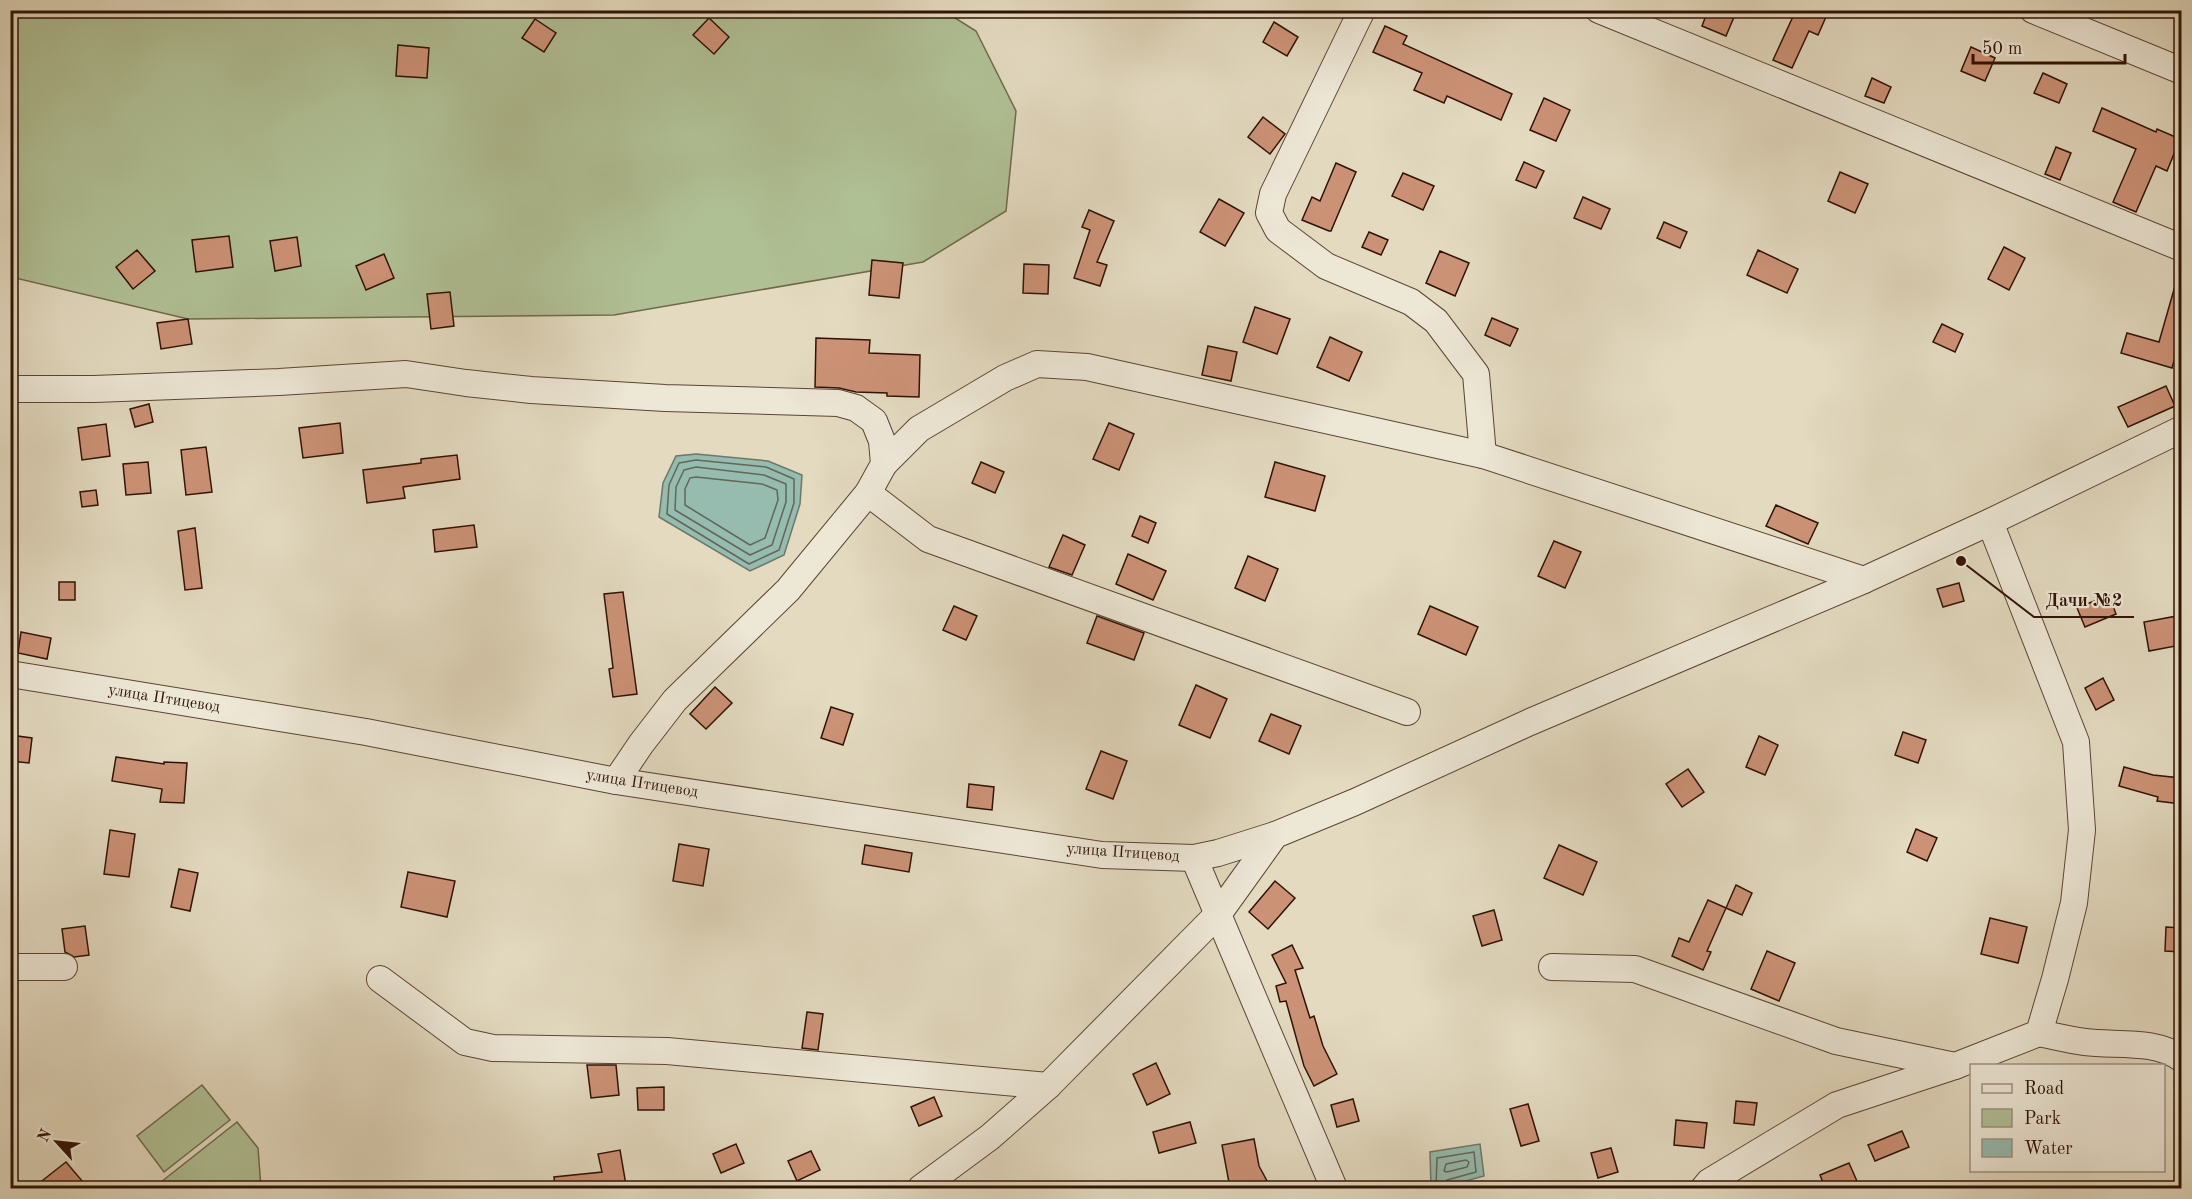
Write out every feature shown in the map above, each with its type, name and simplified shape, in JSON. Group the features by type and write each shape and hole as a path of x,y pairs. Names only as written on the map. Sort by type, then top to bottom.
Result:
{"street":[{"path":"1362,10 1273,194 1269,213 1278,230 1326,266 1411,302 1436,321 1476,374 1483,455"},
{"path":"1599,10 2181,248"},
{"path":"2033,10 2181,71"},
{"path":"616,782 641,744 675,700 788,591 868,493 884,464 919,429 1005,378 1037,364 1087,367 1483,455 1864,580"},
{"path":"10,389 106,389 406,374 531,390 665,398 838,403 856,408 874,421 882,441 884,464"},
{"name":"улица Птицевод","path":"10,674 366,732 616,782 1102,855 1194,858 1218,853 1275,834 1354,802 1530,722 1864,580 1990,522 2181,429"},
{"path":"868,493 928,539 1407,712"},
{"path":"1990,522 2076,741 2082,830 2074,903 2039,1033"},
{"path":"921,1188 990,1137 1048,1086 1219,913 1275,834"},
{"path":"1194,858 1334,1188"},
{"path":"10,967 64,967"},
{"path":"1552,967 1635,969 1836,1041 1955,1066"},
{"path":"380,979 465,1042 493,1048 668,1051 1048,1086"},
{"path":"1704,1188 1709,1182 1837,1105 1955,1066 2039,1033 2085,1042 2145,1046 2174,1053 2181,1059"}],"green space":[{"path":"11,11 944,11 976,31 1016,111 1006,211 923,262 614,315 188,319 11,277"},
{"path":"202,1085 230,1120 164,1172 137,1136"},
{"path":"237,1122 258,1148 261,1188 167,1188 161,1182"}],"water":[{"path":"696,454 768,461 802,475 800,504 784,555 750,571 659,517 663,483 676,456"},
{"path":"1480,1144 1484,1176 1440,1188 1431,1188 1430,1152"}],"building":[{"path":"1708,10 1719,10 1734,17 1726,36 1702,26"},
{"path":"1796,10 1829,10 1818,35 1809,31 1792,68 1773,60"},
{"path":"709,18 729,37 714,54 693,35"},
{"path":"535,19 556,33 544,52 522,38"},
{"path":"1274,22 1298,37 1287,56 1263,42"},
{"path":"1385,26 1407,36 1403,44 1512,94 1501,120 1447,96 1444,103 1414,90 1422,73 1373,52"},
{"path":"398,45 429,48 427,78 396,76"},
{"path":"1971,47 1995,58 1985,81 1961,71"},
{"path":"2043,73 2067,84 2059,103 2034,93"},
{"path":"1872,78 1891,87 1884,103 1865,96"},
{"path":"1544,98 1570,110 1556,141 1530,130"},
{"path":"2102,108 2156,132 2157,129 2180,139 2167,171 2156,166 2136,212 2113,202 2136,149 2093,131"},
{"path":"1263,117 1285,134 1270,154 1248,137"},
{"path":"2056,147 2071,153 2060,180 2045,174"},
{"path":"1524,162 1544,171 1536,188 1516,180"},
{"path":"1336,163 1356,172 1331,231 1329,231 1302,220 1312,197 1320,201"},
{"path":"1840,172 1868,184 1855,213 1828,201"},
{"path":"1403,173 1434,186 1423,210 1392,196"},
{"path":"1583,197 1610,209 1601,229 1574,218"},
{"path":"1219,199 1244,213 1225,246 1200,232"},
{"path":"1089,210 1114,221 1097,262 1107,265 1100,286 1074,278 1090,230 1082,227"},
{"path":"1664,222 1687,232 1680,248 1657,238"},
{"path":"1369,232 1388,240 1381,255 1362,247"},
{"path":"229,236 233,267 196,272 192,240"},
{"path":"297,237 301,266 275,271 270,241"},
{"path":"2004,247 2025,258 2009,290 1988,279"},
{"path":"137,250 155,271 133,289 116,267"},
{"path":"1758,250 1798,269 1787,293 1747,275"},
{"path":"1440,251 1469,263 1455,296 1426,283"},
{"path":"384,254 394,278 366,290 356,266"},
{"path":"872,260 903,263 899,298 869,295"},
{"path":"1024,264 1049,265 1048,294 1023,293"},
{"path":"2177,279 2181,280 2181,336 2172,368 2121,353 2127,333 2159,342"},
{"path":"450,292 454,326 431,329 427,294"},
{"path":"1255,307 1290,319 1277,354 1243,342"},
{"path":"1492,318 1518,329 1510,346 1485,335"},
{"path":"188,319 192,344 161,349 157,323"},
{"path":"1942,324 1963,334 1955,352 1933,342"},
{"path":"1330,337 1362,352 1349,381 1317,367"},
{"path":"816,338 870,340 869,353 920,355 919,397 887,396 887,393 815,387"},
{"path":"1208,346 1237,352 1231,381 1202,375"},
{"path":"2166,386 2175,406 2128,427 2118,407"},
{"path":"149,404 153,422 135,427 130,409"},
{"path":"340,423 343,453 303,458 299,428"},
{"path":"1109,423 1134,434 1119,470 1093,459"},
{"path":"106,424 110,456 82,460 78,428"},
{"path":"206,447 212,492 186,495 181,450"},
{"path":"457,455 460,479 403,487 405,498 367,503 363,470 421,463 421,459"},
{"path":"148,462 151,493 126,495 123,464"},
{"path":"981,462 1004,472 995,493 972,483"},
{"path":"1275,462 1325,476 1315,511 1265,497"},
{"path":"96,490 98,505 82,507 80,492"},
{"path":"1776,505 1818,523 1808,544 1766,526"},
{"path":"1140,516 1156,523 1148,543 1132,536"},
{"path":"474,525 477,547 435,552 433,530"},
{"path":"195,528 202,588 185,590 178,531"},
{"path":"1063,535 1085,545 1072,575 1049,567"},
{"path":"1554,541 1581,552 1565,588 1538,576"},
{"path":"1128,554 1166,571 1153,600 1116,584"},
{"path":"1248,556 1278,569 1265,601 1235,588"},
{"path":"59,582 75,582 75,600 59,600"},
{"path":"1959,583 1964,601 1943,607 1937,589"},
{"path":"623,592 637,694 613,697 609,669 613,668 604,594"},
{"path":"2109,595 2116,614 2085,627 2077,608"},
{"path":"954,606 977,616 966,640 943,630"},
{"path":"1430,606 1478,627 1466,655 1418,634"},
{"path":"1097,616 1144,633 1134,660 1087,643"},
{"path":"2177,616 2181,645 2149,651 2144,622"},
{"path":"21,632 51,638 47,659 18,653"},
{"path":"2103,678 2114,700 2096,710 2085,688"},
{"path":"1196,685 1227,699 1210,738 1179,725"},
{"path":"715,687 732,703 706,729 690,714"},
{"path":"831,707 853,714 843,745 821,738"},
{"path":"1271,714 1301,726 1289,754 1259,741"},
{"path":"1903,732 1926,740 1918,763 1895,755"},
{"path":"10,735 32,738 29,763 10,761"},
{"path":"1759,736 1778,745 1765,775 1746,767"},
{"path":"1101,751 1127,761 1113,799 1086,789"},
{"path":"116,757 164,764 164,762 187,763 184,803 160,802 162,789 112,781"},
{"path":"2124,767 2153,775 2181,778 2181,804 2157,801 2158,797 2119,786"},
{"path":"1688,769 1704,792 1682,807 1666,784"},
{"path":"969,784 994,787 992,810 967,807"},
{"path":"1916,829 1937,838 1927,861 1907,852"},
{"path":"110,830 135,834 129,877 104,874"},
{"path":"679,844 709,849 703,886 673,881"},
{"path":"865,845 912,853 909,872 862,864"},
{"path":"1559,845 1597,862 1583,895 1544,878"},
{"path":"179,869 198,873 190,911 171,907"},
{"path":"408,872 455,881 447,917 401,907"},
{"path":"1275,881 1295,898 1268,929 1249,912"},
{"path":"1736,885 1752,893 1742,915 1726,908"},
{"path":"1708,900 1726,908 1707,951 1711,952 1703,970 1672,956 1679,938 1689,942"},
{"path":"1494,910 1502,940 1482,946 1473,916"},
{"path":"1990,918 2027,927 2018,963 1981,954"},
{"path":"85,926 89,955 74,957 65,952 62,929"},
{"path":"2166,927 2181,928 2181,952 2165,951"},
{"path":"1292,945 1303,968 1295,970 1310,1018 1314,1016 1323,1046 1337,1074 1314,1086 1304,1066 1286,1001 1280,1002 1276,986 1286,983 1272,955"},
{"path":"1767,951 1795,963 1779,1001 1751,989"},
{"path":"807,1012 823,1014 818,1050 802,1048"},
{"path":"1156,1063 1170,1094 1147,1105 1133,1074"},
{"path":"587,1065 616,1065 619,1095 591,1098"},
{"path":"664,1087 664,1110 638,1110 637,1088"},
{"path":"934,1097 942,1116 919,1126 911,1107"},
{"path":"1353,1099 1359,1121 1337,1127 1331,1105"},
{"path":"1736,1101 1757,1103 1754,1125 1734,1123"},
{"path":"1528,1104 1539,1141 1521,1146 1510,1109"},
{"path":"1676,1120 1707,1123 1704,1148 1674,1145"},
{"path":"1190,1122 1196,1143 1159,1153 1153,1132"},
{"path":"1902,1131 1909,1147 1875,1161 1868,1145"},
{"path":"1254,1139 1259,1166 1267,1181 1253,1188 1230,1188 1222,1145"},
{"path":"736,1144 744,1163 721,1173 713,1154"},
{"path":"1611,1148 1618,1172 1598,1178 1591,1153"},
{"path":"620,1150 626,1185 606,1188 555,1188 554,1177 602,1172 598,1154"},
{"path":"811,1151 820,1170 797,1181 788,1161"},
{"path":"66,1162 88,1188 33,1188"},
{"path":"1849,1163 1860,1188 1825,1188 1820,1175"}],"place":[{"name":"Дачи №2","path":"1961,561"}]}
